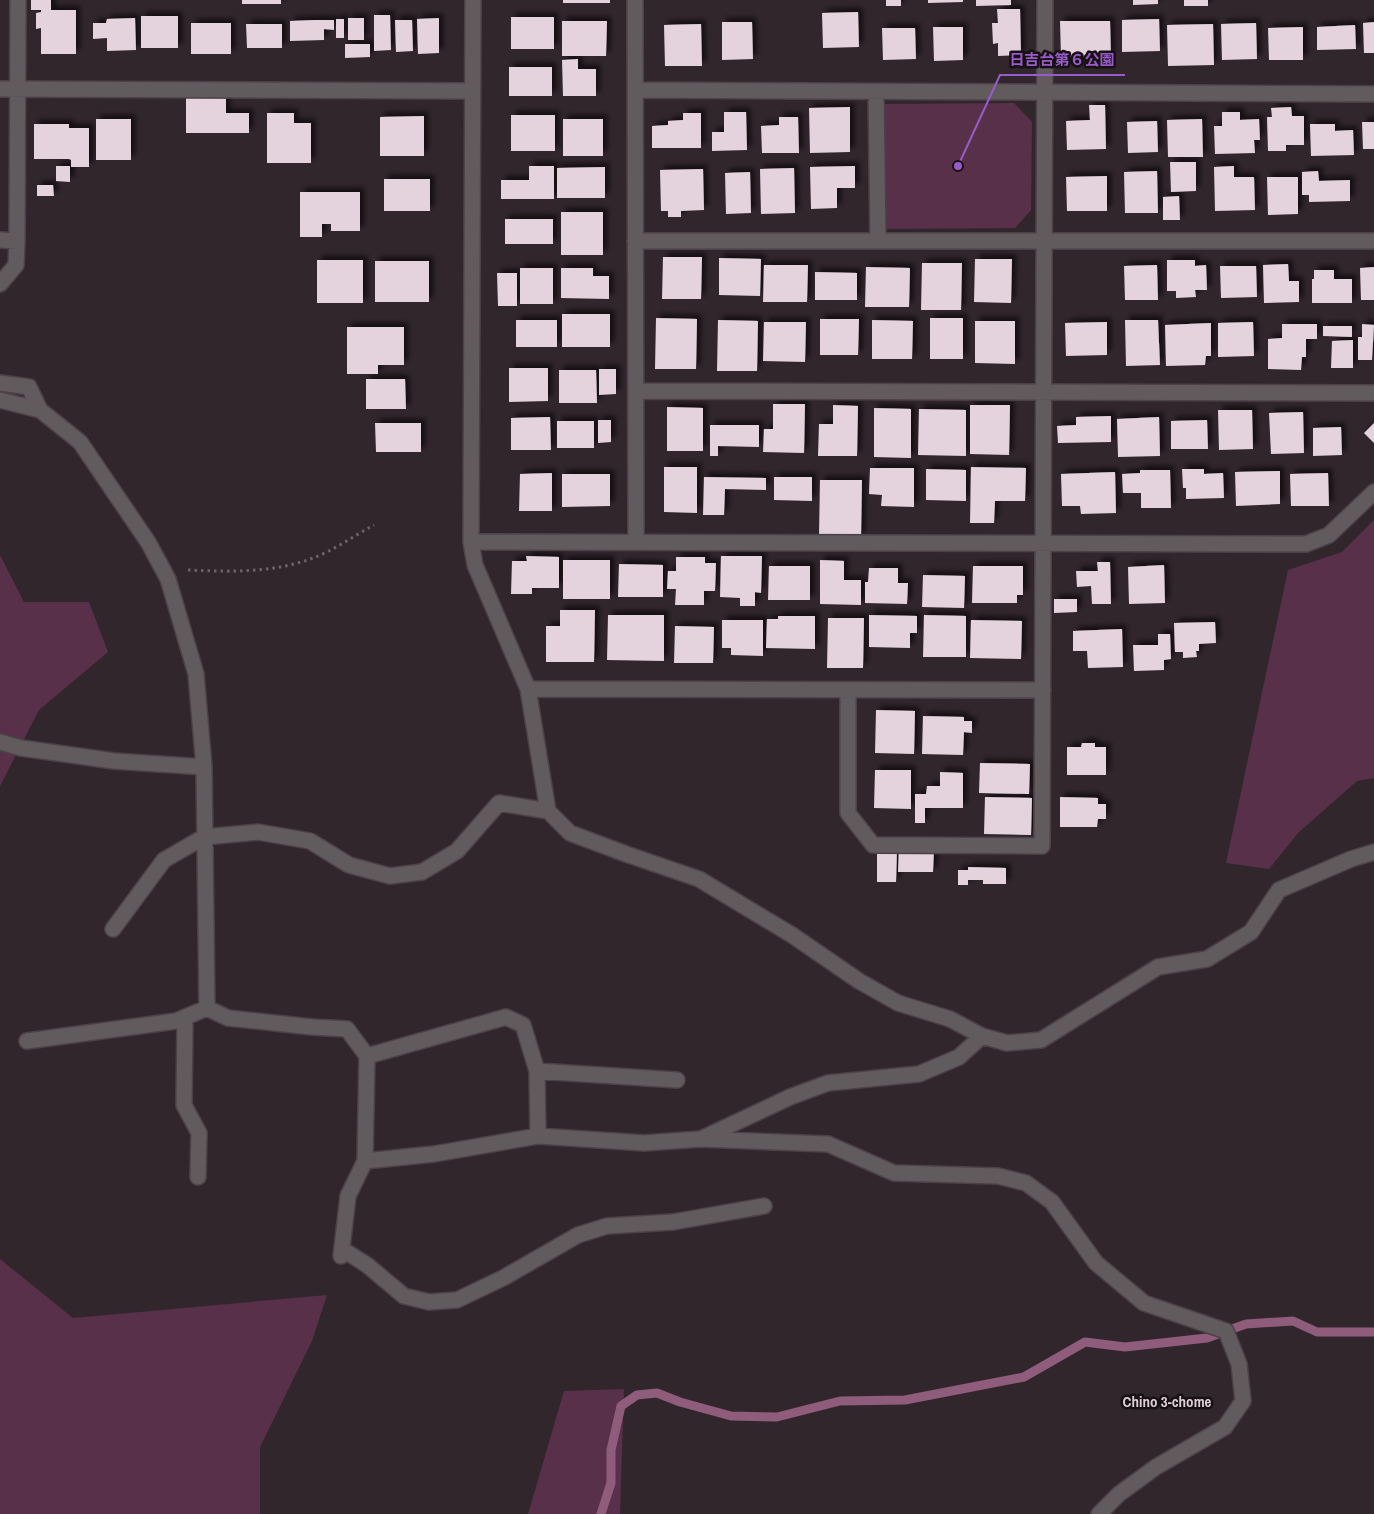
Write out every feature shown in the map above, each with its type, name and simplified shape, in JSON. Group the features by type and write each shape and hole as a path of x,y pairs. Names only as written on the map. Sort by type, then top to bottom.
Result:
{"street":[{"path":"0,284 16,265 18,0"},
{"path":"473,0 471,542 474,565 528,689 548,811 570,833 698,878 792,935 867,986 898,1003 950,1020 982,1036 1007,1043 1041,1040 1158,967 1207,959 1251,932 1280,890 1351,859 1374,852"},
{"path":"635,0 636,542"},
{"path":"848,690 848,813 873,845 1042,846 1045,0"},
{"path":"0,89 472,91"},
{"path":"635,90 1374,94"},
{"path":"876,92 878,241"},
{"path":"0,240 17,240"},
{"path":"635,241 1374,241"},
{"path":"0,383 29,388 40,410"},
{"path":"636,391 1374,393"},
{"path":"0,400 40,410 80,442 148,542 168,579 196,674 204,768 207,1008"},
{"path":"471,542 1306,544 1329,535 1374,492"},
{"path":"528,689 1043,690"},
{"path":"0,742 21,748 114,761 204,768"},
{"path":"114,929 164,860 204,837 258,832 310,841 349,865 390,876 422,872 457,852 499,803 548,811"},
{"path":"27,1041 176,1021 207,1008 228,1018 348,1029 367,1056 365,1161 348,1196 342,1253 367,1265 404,1296 429,1302 457,1300 503,1278 578,1235 608,1226 673,1222 764,1206"},
{"path":"185,1017 184,1105 199,1133 198,1177"},
{"path":"367,1056 506,1017 523,1025 537,1071 538,1136"},
{"path":"701,1138 790,1097 828,1083 919,1074 959,1056 982,1036"},
{"path":"537,1071 677,1080"},
{"path":"365,1161 434,1154 538,1136 644,1143 701,1138 828,1144 894,1172 998,1176 1026,1183 1052,1202 1096,1263 1144,1303 1226,1330 1239,1364 1243,1401 1225,1427 1156,1468 1119,1494 1099,1514"}],"path":[{"path":"162,568 222,572 280,568 315,558 374,525"}],"shaded area":[{"path":"1014,103 1032,122 1031,210 1015,228 883,229 885,104"},
{"path":"1374,520 1374,778 1357,781 1298,833 1269,869 1226,863 1288,570 1342,552"},
{"path":"0,555 24,602 89,602 108,652 39,710 0,786"},
{"path":"0,1259 73,1318 327,1295 312,1341 260,1447 260,1514 0,1514"},
{"path":"624,1389 620,1514 528,1514 564,1391"}],"building":[{"path":"31,0 51,0 51,10 76,10 76,54 41,54 41,28 36,29 36,13 41,12 41,10 31,10"},
{"path":"242,0 281,0 281,4 242,4"},
{"path":"563,0 610,0 610,3 563,3"},
{"path":"886,0 901,0 901,6 886,6"},
{"path":"928,0 963,0 963,2 928,3"},
{"path":"976,0 1011,0 1011,5 976,6"},
{"path":"1133,0 1158,0 1158,4 1133,5"},
{"path":"1184,0 1208,0 1208,6 1184,6"},
{"path":"997,9 1020,9 1021,55 998,56 998,43 993,44 992,23 998,23"},
{"path":"858,12 859,47 823,48 822,13"},
{"path":"374,15 390,15 391,50 374,51"},
{"path":"141,16 178,16 178,48 141,48"},
{"path":"511,17 554,17 554,49 511,49"},
{"path":"135,18 136,50 107,51 107,38 93,39 93,23 106,23 107,19"},
{"path":"348,18 364,18 364,40 348,40"},
{"path":"439,18 439,53 418,54 417,19"},
{"path":"336,19 344,19 344,38 336,38"},
{"path":"1159,19 1160,51 1122,52 1122,20"},
{"path":"334,20 334,30 324,29 324,40 290,41 290,21"},
{"path":"395,20 412,20 413,51 396,52"},
{"path":"562,21 607,21 606,56 562,56"},
{"path":"1060,21 1110,21 1111,56 1061,57"},
{"path":"722,22 752,22 753,59 722,60"},
{"path":"1374,22 1374,53 1364,53 1363,23"},
{"path":"191,23 231,23 231,54 191,54"},
{"path":"1256,23 1257,59 1222,60 1221,24"},
{"path":"246,24 282,24 282,48 247,48"},
{"path":"701,24 702,66 665,66 664,25"},
{"path":"1213,24 1214,65 1168,66 1167,25"},
{"path":"1355,25 1356,49 1317,50 1317,27"},
{"path":"933,27 963,27 963,60 934,61"},
{"path":"1303,27 1303,60 1269,60 1268,28"},
{"path":"882,28 915,28 916,59 883,60"},
{"path":"345,44 370,44 370,57 345,58"},
{"path":"578,59 578,69 596,69 596,96 563,96 562,60"},
{"path":"509,67 552,67 552,96 509,96"},
{"path":"186,97 226,97 226,113 249,113 249,133 186,133"},
{"path":"1089,105 1105,105 1106,149 1067,150 1066,121 1090,120"},
{"path":"850,107 850,152 810,153 809,108"},
{"path":"1291,107 1292,116 1304,116 1304,145 1286,145 1286,151 1268,151 1267,117 1272,117 1271,108"},
{"path":"724,112 746,112 747,150 712,151 712,132 724,132"},
{"path":"1222,112 1240,112 1240,120 1259,119 1260,140 1254,140 1255,153 1215,154 1214,126 1222,126"},
{"path":"267,113 294,113 294,123 311,123 311,163 267,163"},
{"path":"683,113 701,113 701,148 652,148 652,126 668,125 668,121 683,120"},
{"path":"511,115 555,115 555,151 511,151"},
{"path":"424,116 424,156 380,156 380,117"},
{"path":"779,117 798,117 799,153 762,153 761,126 779,125"},
{"path":"96,119 131,119 131,160 96,160"},
{"path":"563,119 603,119 603,156 563,156"},
{"path":"1202,119 1203,157 1168,157 1167,120"},
{"path":"1157,121 1158,152 1128,153 1127,122"},
{"path":"1362,122 1374,122 1374,149 1363,149"},
{"path":"34,124 69,124 69,128 89,128 89,167 71,167 71,160 69,159 34,159"},
{"path":"1310,124 1335,124 1335,131 1353,130 1354,155 1311,156"},
{"path":"1170,162 1196,162 1196,191 1171,192"},
{"path":"56,166 70,166 70,182 56,181"},
{"path":"529,166 554,166 554,199 501,199 501,180 529,180"},
{"path":"855,166 855,188 837,188 837,208 811,209 810,167"},
{"path":"1234,166 1234,177 1254,177 1255,210 1215,211 1214,167"},
{"path":"605,167 605,198 557,198 557,168"},
{"path":"794,168 795,213 761,214 760,169"},
{"path":"703,169 704,210 681,211 681,217 668,217 668,211 661,211 660,170"},
{"path":"1157,171 1158,213 1125,213 1124,172"},
{"path":"1318,171 1319,181 1350,180 1350,201 1309,202 1309,195 1302,195 1302,172"},
{"path":"750,172 751,213 726,214 725,173"},
{"path":"1107,176 1107,211 1067,211 1066,177"},
{"path":"1267,177 1298,177 1298,214 1268,215"},
{"path":"384,179 430,179 430,211 384,211"},
{"path":"37,185 53,185 54,196 37,196"},
{"path":"300,192 360,192 360,231 331,231 331,224 322,224 322,237 300,237"},
{"path":"1179,196 1180,220 1163,220 1163,197"},
{"path":"561,212 603,212 603,255 561,255"},
{"path":"505,219 553,219 553,244 505,244"},
{"path":"663,257 702,257 701,299 662,299"},
{"path":"719,258 761,259 760,296 719,295"},
{"path":"975,259 1012,259 1011,303 974,302"},
{"path":"317,260 363,260 363,303 317,303"},
{"path":"1167,260 1195,260 1195,266 1206,265 1207,290 1195,290 1196,297 1176,298 1176,291 1167,291"},
{"path":"375,261 429,261 429,302 375,302"},
{"path":"922,263 962,263 961,310 921,310"},
{"path":"1288,264 1289,281 1299,281 1299,302 1264,303 1263,265"},
{"path":"764,265 808,265 807,302 763,302"},
{"path":"1157,265 1158,300 1125,300 1124,266"},
{"path":"1220,266 1256,266 1257,297 1221,298"},
{"path":"866,267 910,268 909,307 865,307"},
{"path":"1374,267 1374,300 1361,300 1360,268"},
{"path":"520,268 553,268 553,304 520,304"},
{"path":"561,268 593,268 593,276 609,276 609,299 561,298"},
{"path":"1314,270 1334,270 1334,279 1352,279 1352,303 1312,303"},
{"path":"815,272 857,273 857,300 815,300"},
{"path":"497,273 517,273 517,306 498,306"},
{"path":"562,314 610,314 610,347 562,347"},
{"path":"656,318 697,319 696,369 655,369"},
{"path":"930,318 963,318 963,359 930,359"},
{"path":"820,319 859,319 858,355 820,355"},
{"path":"516,320 557,320 557,347 516,347"},
{"path":"718,320 758,321 757,371 717,371"},
{"path":"872,320 913,321 912,359 872,359"},
{"path":"1125,320 1158,320 1160,365 1126,366"},
{"path":"975,321 1015,321 1015,364 975,363"},
{"path":"764,322 806,322 805,362 763,361"},
{"path":"1107,322 1107,355 1066,356 1065,323"},
{"path":"1253,322 1254,356 1218,357 1218,323"},
{"path":"1211,323 1211,356 1206,356 1205,365 1166,366 1165,325"},
{"path":"1282,324 1317,324 1317,339 1306,339 1306,357 1302,357 1301,370 1268,369 1268,339 1282,338"},
{"path":"1362,324 1374,325 1372,360 1358,360 1358,337 1362,337"},
{"path":"1323,326 1352,326 1352,337 1323,336"},
{"path":"347,327 404,327 404,365 378,365 378,374 347,374"},
{"path":"1353,340 1353,368 1331,368 1332,341"},
{"path":"509,368 548,368 548,401 509,402"},
{"path":"599,369 616,369 616,394 599,395"},
{"path":"559,370 596,370 597,403 559,403"},
{"path":"366,379 405,379 406,409 366,409"},
{"path":"773,404 805,404 804,453 763,452 764,429 773,429"},
{"path":"833,405 858,406 857,456 818,456 819,424 833,424"},
{"path":"970,405 1010,405 1009,455 970,454"},
{"path":"667,407 703,408 703,451 667,451"},
{"path":"874,408 911,409 911,458 874,457"},
{"path":"919,409 966,410 966,456 918,455"},
{"path":"1218,410 1252,410 1253,449 1219,450"},
{"path":"1303,412 1304,453 1271,454 1269,413"},
{"path":"1111,416 1111,442 1058,443 1057,426 1076,425 1076,417"},
{"path":"550,417 551,450 511,450 511,418"},
{"path":"1159,417 1160,456 1118,457 1117,419"},
{"path":"598,420 611,420 611,442 598,443"},
{"path":"1207,420 1208,449 1171,449 1171,421"},
{"path":"557,421 594,421 594,448 557,448"},
{"path":"375,423 421,423 421,452 376,452"},
{"path":"1374,423 1374,443 1364,433"},
{"path":"710,425 759,425 759,447 718,446 718,456 710,456"},
{"path":"1341,427 1342,455 1313,456 1313,428"},
{"path":"664,467 697,467 697,513 664,512"},
{"path":"971,467 1026,468 1025,501 995,501 994,523 970,523"},
{"path":"870,468 914,468 914,507 881,506 882,495 869,494"},
{"path":"926,469 966,470 966,501 926,500"},
{"path":"1182,469 1204,469 1204,474 1223,473 1224,498 1186,499 1186,488 1183,488"},
{"path":"1140,470 1170,470 1171,508 1141,508 1141,493 1123,493 1122,474 1140,473"},
{"path":"1280,471 1280,504 1236,506 1235,472"},
{"path":"1115,472 1116,513 1081,514 1080,506 1062,506 1061,474"},
{"path":"552,473 552,511 519,511 520,474"},
{"path":"1328,473 1329,506 1291,506 1290,474"},
{"path":"562,474 610,474 610,506 562,507"},
{"path":"704,477 766,478 766,490 725,489 724,515 703,515"},
{"path":"774,477 812,477 812,501 774,500"},
{"path":"820,480 862,480 861,537 819,536"},
{"path":"526,556 559,557 559,588 532,588 532,594 511,594 512,561 527,561"},
{"path":"721,556 762,556 761,593 755,592 755,606 740,606 740,598 720,597"},
{"path":"676,557 705,557 705,563 716,563 715,591 704,591 704,605 675,605 676,589 667,589 668,571 676,571"},
{"path":"563,560 610,560 610,599 563,599"},
{"path":"820,560 844,561 844,580 861,580 861,605 820,604"},
{"path":"1097,562 1110,562 1111,604 1092,604 1091,586 1077,587 1076,571 1098,571"},
{"path":"619,564 663,565 663,597 618,597"},
{"path":"1164,565 1165,603 1129,604 1128,567"},
{"path":"769,566 810,566 810,600 768,600"},
{"path":"973,566 1023,566 1023,595 1017,595 1017,603 972,603"},
{"path":"869,568 898,568 898,583 908,583 907,604 865,603 865,582 868,582"},
{"path":"923,575 965,576 964,608 922,607"},
{"path":"1054,599 1077,599 1077,612 1054,613"},
{"path":"560,610 595,610 594,662 546,662 546,626 560,626"},
{"path":"608,615 664,615 664,661 607,660"},
{"path":"869,615 917,616 917,633 910,633 910,648 869,647"},
{"path":"924,615 966,616 966,657 923,657"},
{"path":"778,616 815,616 815,649 766,648 767,619 778,619"},
{"path":"828,618 864,618 863,668 827,668"},
{"path":"722,620 763,620 763,656 731,655 731,648 722,648"},
{"path":"971,620 1022,621 1021,659 970,658"},
{"path":"1215,622 1216,643 1199,644 1199,651 1196,651 1197,657 1183,658 1183,652 1175,652 1174,623"},
{"path":"675,626 714,627 713,663 674,663"},
{"path":"1122,629 1123,667 1088,668 1087,651 1073,651 1073,631"},
{"path":"1158,634 1170,634 1171,659 1164,660 1164,670 1134,671 1133,645 1158,645"},
{"path":"876,710 915,711 914,754 875,753"},
{"path":"923,716 964,717 964,721 972,721 972,733 964,732 963,755 922,754"},
{"path":"1082,743 1095,743 1095,747 1106,747 1106,775 1067,775 1067,747 1081,747"},
{"path":"980,763 1030,764 1029,794 979,793"},
{"path":"875,770 911,770 911,809 874,808"},
{"path":"940,772 963,773 963,808 925,808 925,823 915,823 915,794 926,794 927,786 940,786"},
{"path":"985,797 1032,798 1031,835 984,834"},
{"path":"1060,797 1098,798 1098,804 1106,804 1106,819 1098,819 1097,827 1060,827"},
{"path":"899,848 934,849 933,872 898,872"},
{"path":"877,850 897,850 896,882 877,882"},
{"path":"968,867 1006,868 1006,884 983,884 983,880 968,880 968,885 958,885 958,870 968,870"}],"waterway":[{"path":"601,1514 611,1483 611,1450 621,1406 637,1395 657,1393 680,1402 731,1416 777,1417 840,1401 905,1400 1024,1377 1085,1342 1125,1347 1207,1338 1246,1324 1293,1321 1317,1332 1374,1332"}],"place":[{"name":"日吉台第６公園","path":"958,166"}],"district":[{"name":"Chino 3-chome","path":"1167,1401"}]}
